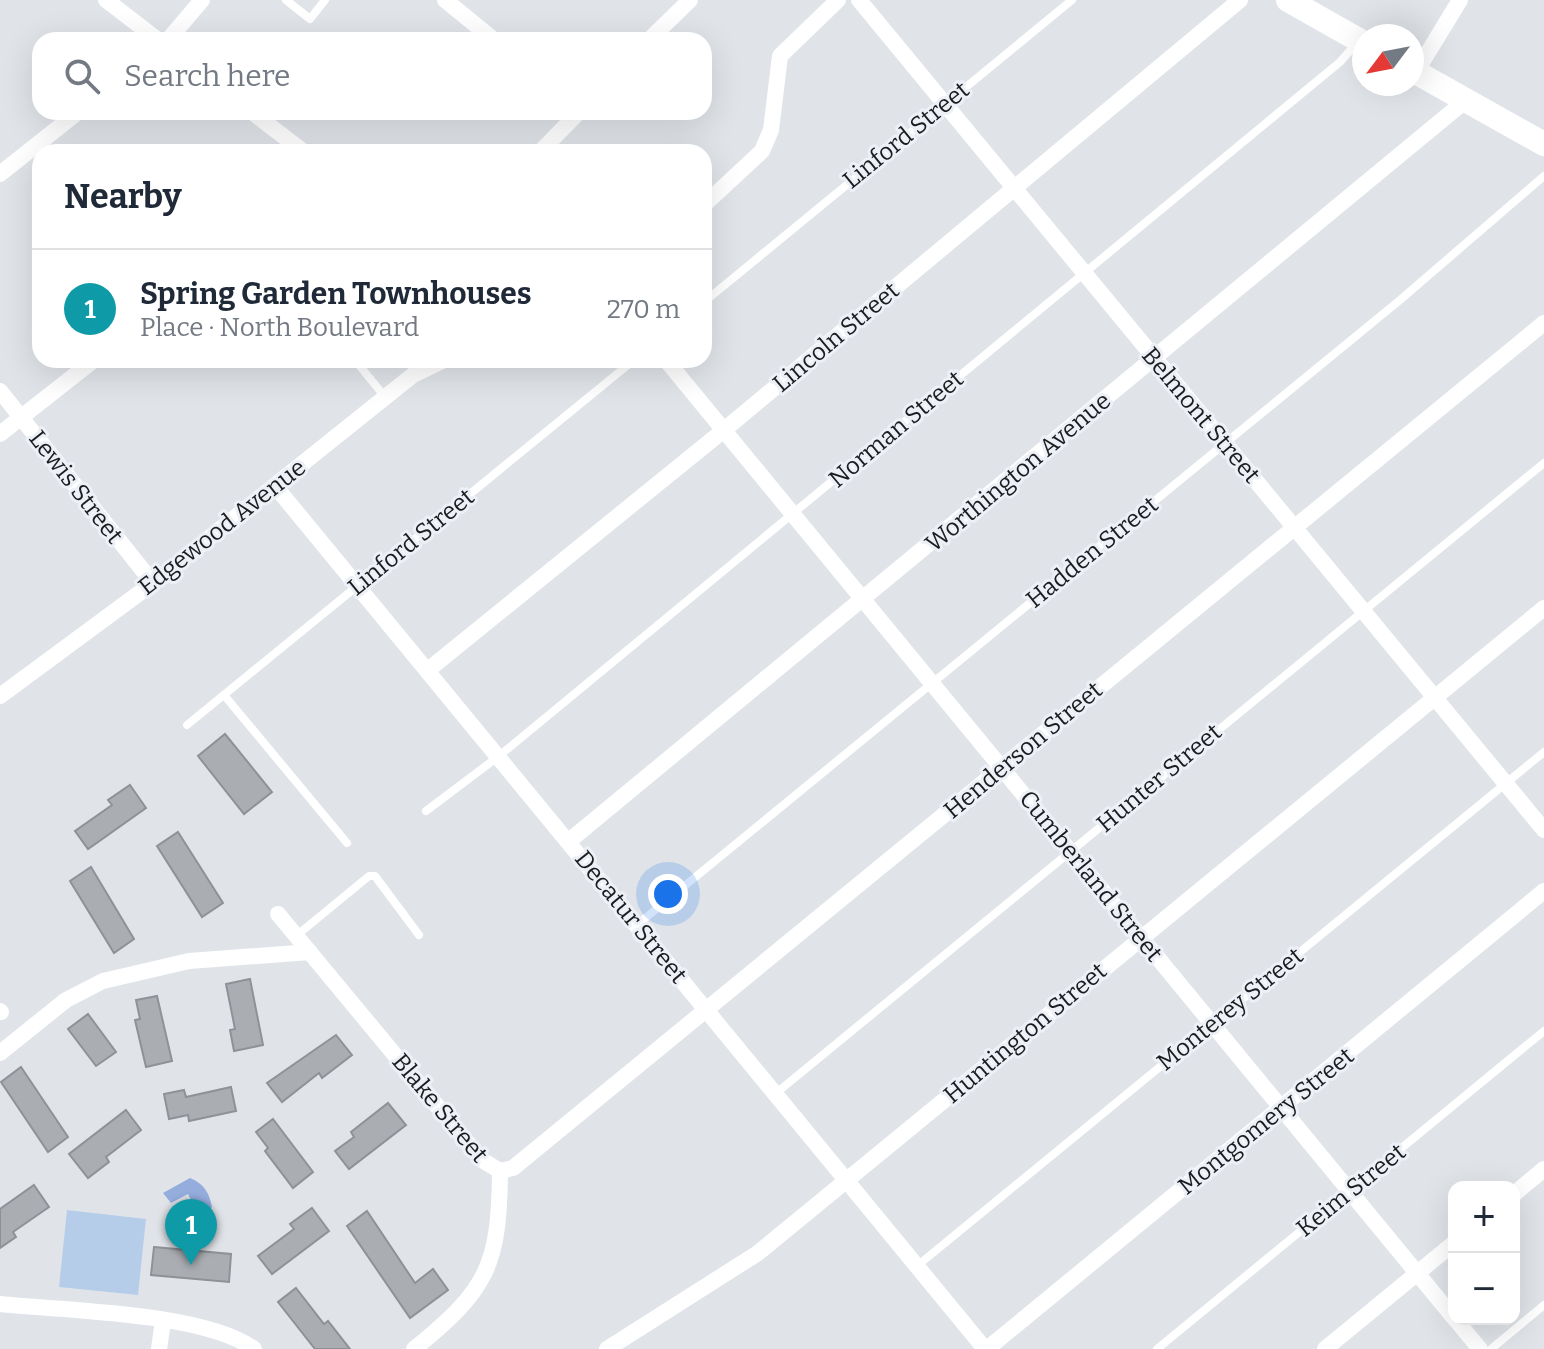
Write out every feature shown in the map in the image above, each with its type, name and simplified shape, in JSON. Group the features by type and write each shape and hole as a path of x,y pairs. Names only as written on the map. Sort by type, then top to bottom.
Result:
{"main road":[{"path":"1288,0 1352,37"},
{"path":"1424,77 1544,144"}],"street":[{"path":"106,0 148,32"},
{"path":"175,32 202,0"},
{"path":"446,0 481,32"},
{"path":"657,32 690,0"},
{"path":"712,198 762,151 771,130 780,56 838,0"},
{"name":"Belmont Street","path":"859,0 1544,830"},
{"name":"Lincoln Street","path":"428,670 724,430 1240,0"},
{"path":"1424,56 1460,0"},
{"name":"Worthington Avenue","path":"569,841 1465,101"},
{"path":"38,144 68,120"},
{"path":"262,120 294,144"},
{"path":"548,144 571,120"},
{"path":"0,174 32,149"},
{"name":"Henderson Street","path":"500,1171 513,1168 708,1011 1544,323"},
{"path":"0,434 84,368"},
{"name":"Edgewood Avenue","path":"0,696 153,583 421,368"},
{"name":"Cumberland Street","path":"673,368 1448,1311"},
{"name":"Lewis Street","path":"0,391 153,583"},
{"name":"Decatur Street","path":"275,486 986,1349"},
{"name":"Huntington Street","path":"607,1349 638,1326 727,1276 847,1181 1544,608"},
{"name":"Montgomery Street","path":"986,1349 1544,891"},
{"name":"Blake Street","path":"278,914 482,1160 500,1171 499,1225 484,1277 456,1315 414,1349"},
{"path":"0,1053 66,1000 103,981 189,961 310,952"},
{"path":"1520,1189 1544,1169"},
{"path":"1325,1349 1448,1248"},
{"path":"0,1304 163,1321 217,1332 241,1340 254,1349"},
{"path":"159,1349 163,1321"},
{"name":"Cumberland Street","path":"1460,1325 1480,1349"}],"lane":[{"path":"286,0 310,19 325,0"},
{"name":"Linford Street","path":"712,295 1072,0"},
{"name":"Norman Street","path":"426,811 499,756 793,515 1352,51"},
{"name":"Hadden Street","path":"638,924 1544,176"},
{"path":"361,368 385,398"},
{"name":"Linford Street","path":"187,725 624,368"},
{"name":"Hunter Street","path":"775,1094 1544,463"},
{"path":"224,695 347,843"},
{"name":"Monterey Street","path":"917,1266 1544,752"},
{"path":"296,936 369,876 375,876 419,935"},
{"name":"Keim Street","path":"1157,1349 1544,1031"},
{"path":"1491,1349 1544,1305"}],"shaded area":[{"path":"190,1178 205,1189 209,1197 212,1207 206,1214 198,1214 188,1194 171,1203 163,1193"},
{"path":"67,1210 146,1219 138,1295 59,1287"}],"building":[{"path":"225,734 272,792 244,814 198,756"},
{"path":"130,785 146,808 88,849 75,831 112,805 108,800"},
{"path":"178,832 223,903 202,917 157,846"},
{"path":"91,867 134,939 114,953 70,881"},
{"path":"250,979 263,1045 234,1051 230,1030 235,1029 226,984"},
{"path":"157,996 172,1061 146,1067 135,1020 140,1019 136,1000"},
{"path":"88,1014 116,1052 96,1066 68,1029"},
{"path":"336,1035 352,1055 322,1078 319,1073 282,1102 267,1083"},
{"path":"21,1067 68,1137 48,1152 1,1082"},
{"path":"231,1087 236,1111 189,1121 188,1115 169,1119 164,1094 184,1090 186,1097"},
{"path":"388,1103 406,1125 349,1169 335,1151 354,1137 351,1132"},
{"path":"126,1110 141,1130 106,1157 109,1162 88,1178 69,1154"},
{"path":"273,1119 313,1172 293,1188 265,1151 268,1148 256,1132"},
{"path":"34,1185 49,1207 13,1232 16,1237 0,1248 0,1209"},
{"path":"312,1208 329,1231 272,1274 258,1256 294,1229 290,1224"},
{"path":"367,1211 415,1283 433,1269 448,1290 410,1318 347,1226"},
{"path":"154,1247 231,1254 229,1282 151,1275"},
{"path":"296,1288 324,1324 328,1321 350,1349 315,1349 278,1302"}],"place":[{"name":"Spring Garden Townhouses","path":"191,1265"}]}
